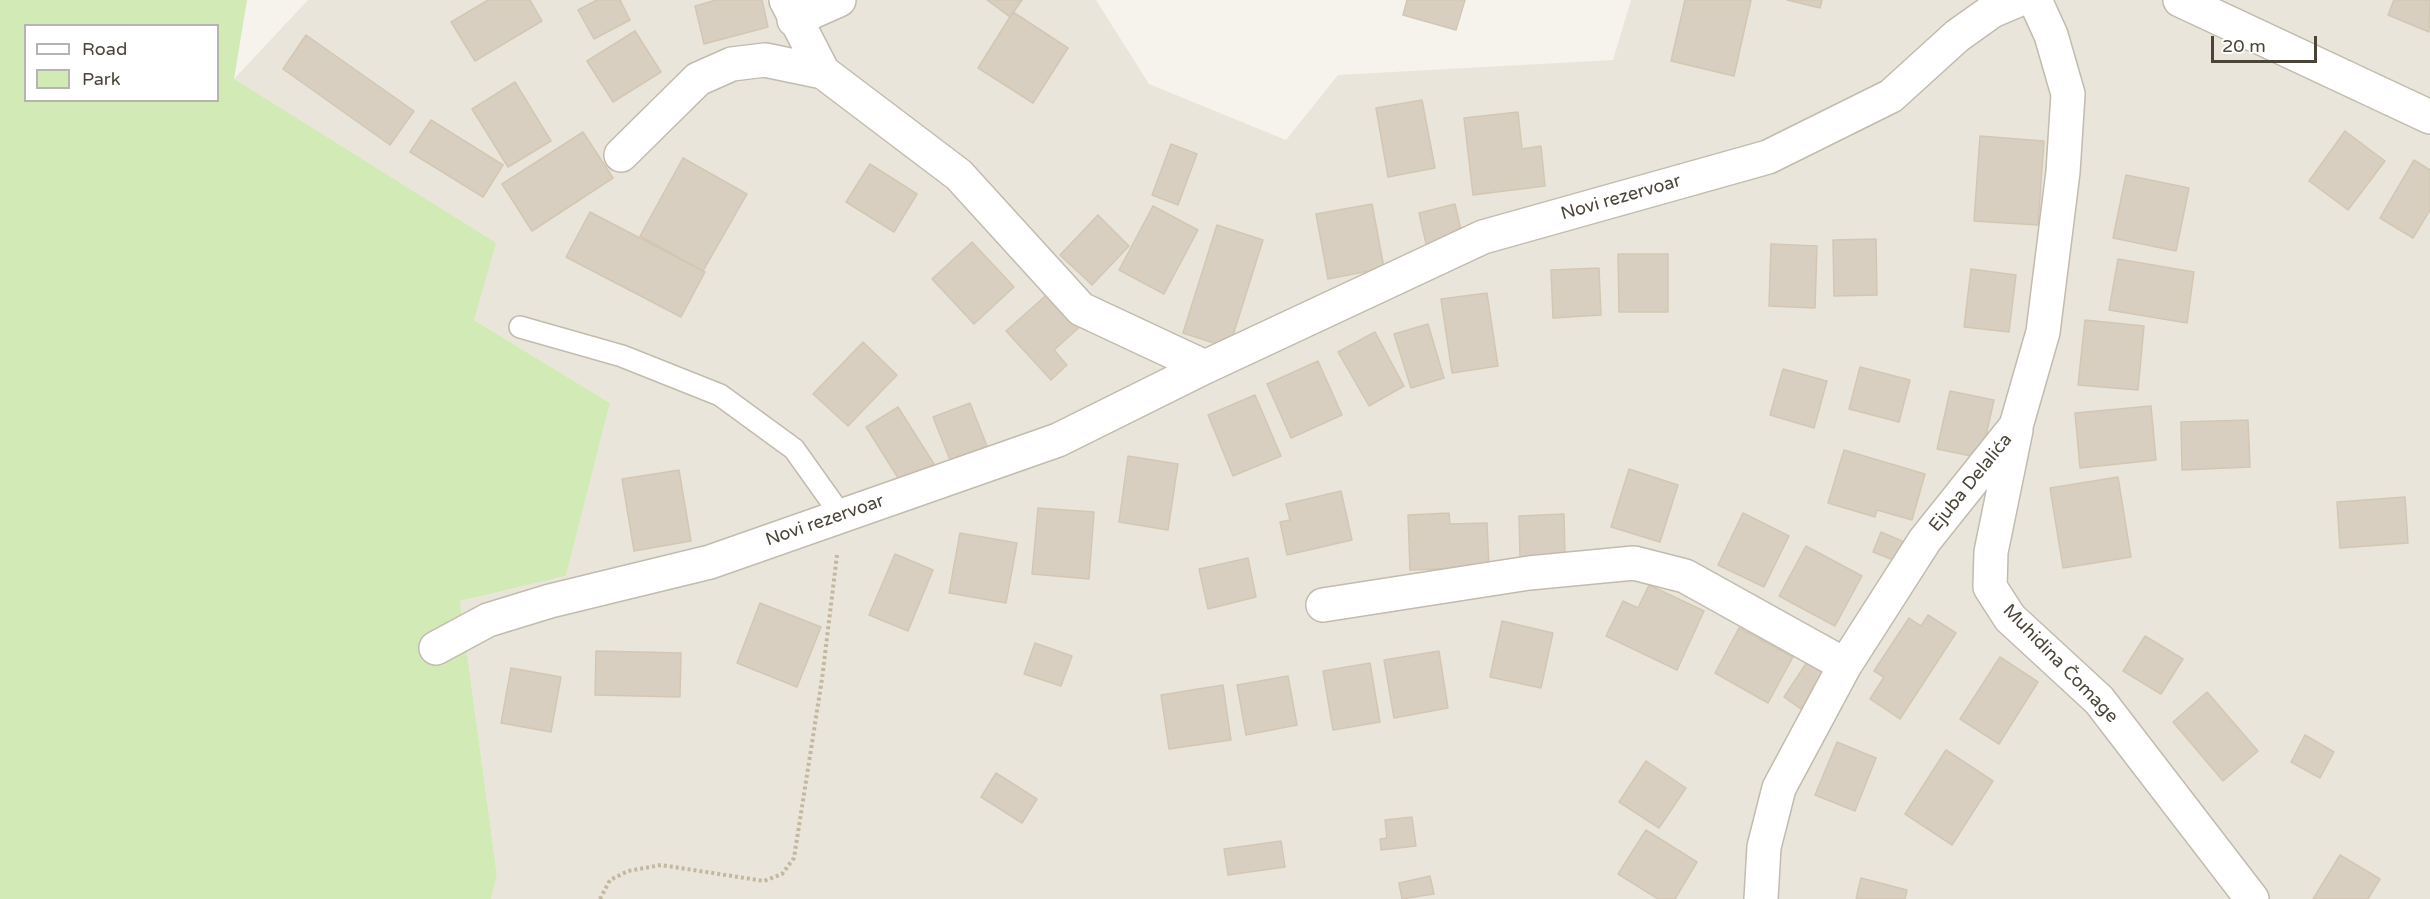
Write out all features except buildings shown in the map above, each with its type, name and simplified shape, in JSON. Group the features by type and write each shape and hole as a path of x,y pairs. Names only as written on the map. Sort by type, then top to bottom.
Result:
{"street":[{"path":"839,0 790,10 823,72 959,175 1081,309 1205,367"},
{"name":"Novi rezervoar","path":"436,648 488,620 550,601 710,562 1058,440 1205,367 1483,237 1768,157 1891,96 1956,36 1992,10 2018,0"},
{"name":"Ejuba Delalića","path":"1761,899 1764,847 1779,788 1845,665 1925,540 2016,426 2043,332 2063,172 2068,94 2051,35 2035,0"},
{"path":"2180,0 2430,117"},
{"path":"621,155 698,79 732,64 765,60 823,72"},
{"name":"Muhidina Čomage","path":"2016,426 1991,552 1990,587 2010,618 2099,700 2252,899"},
{"path":"1323,605 1529,573 1634,563 1685,576 1845,665"}],"lane":[{"path":"520,327 622,357 720,395 794,449 841,515"}],"path":[{"path":"600,899 610,880 628,871 661,865 764,881 782,874 794,858 822,679 841,515"}],"shaded area":[{"path":"308,0 1096,0 1149,84 1286,140 1338,75 1613,60 1631,0 2430,0 2430,899 491,899 497,875 460,601 566,576 610,403 474,320 234,79"}],"green space":[{"path":"0,0 247,0 234,79 496,243 474,320 610,403 566,576 460,601 497,875 491,899 0,899"}]}
